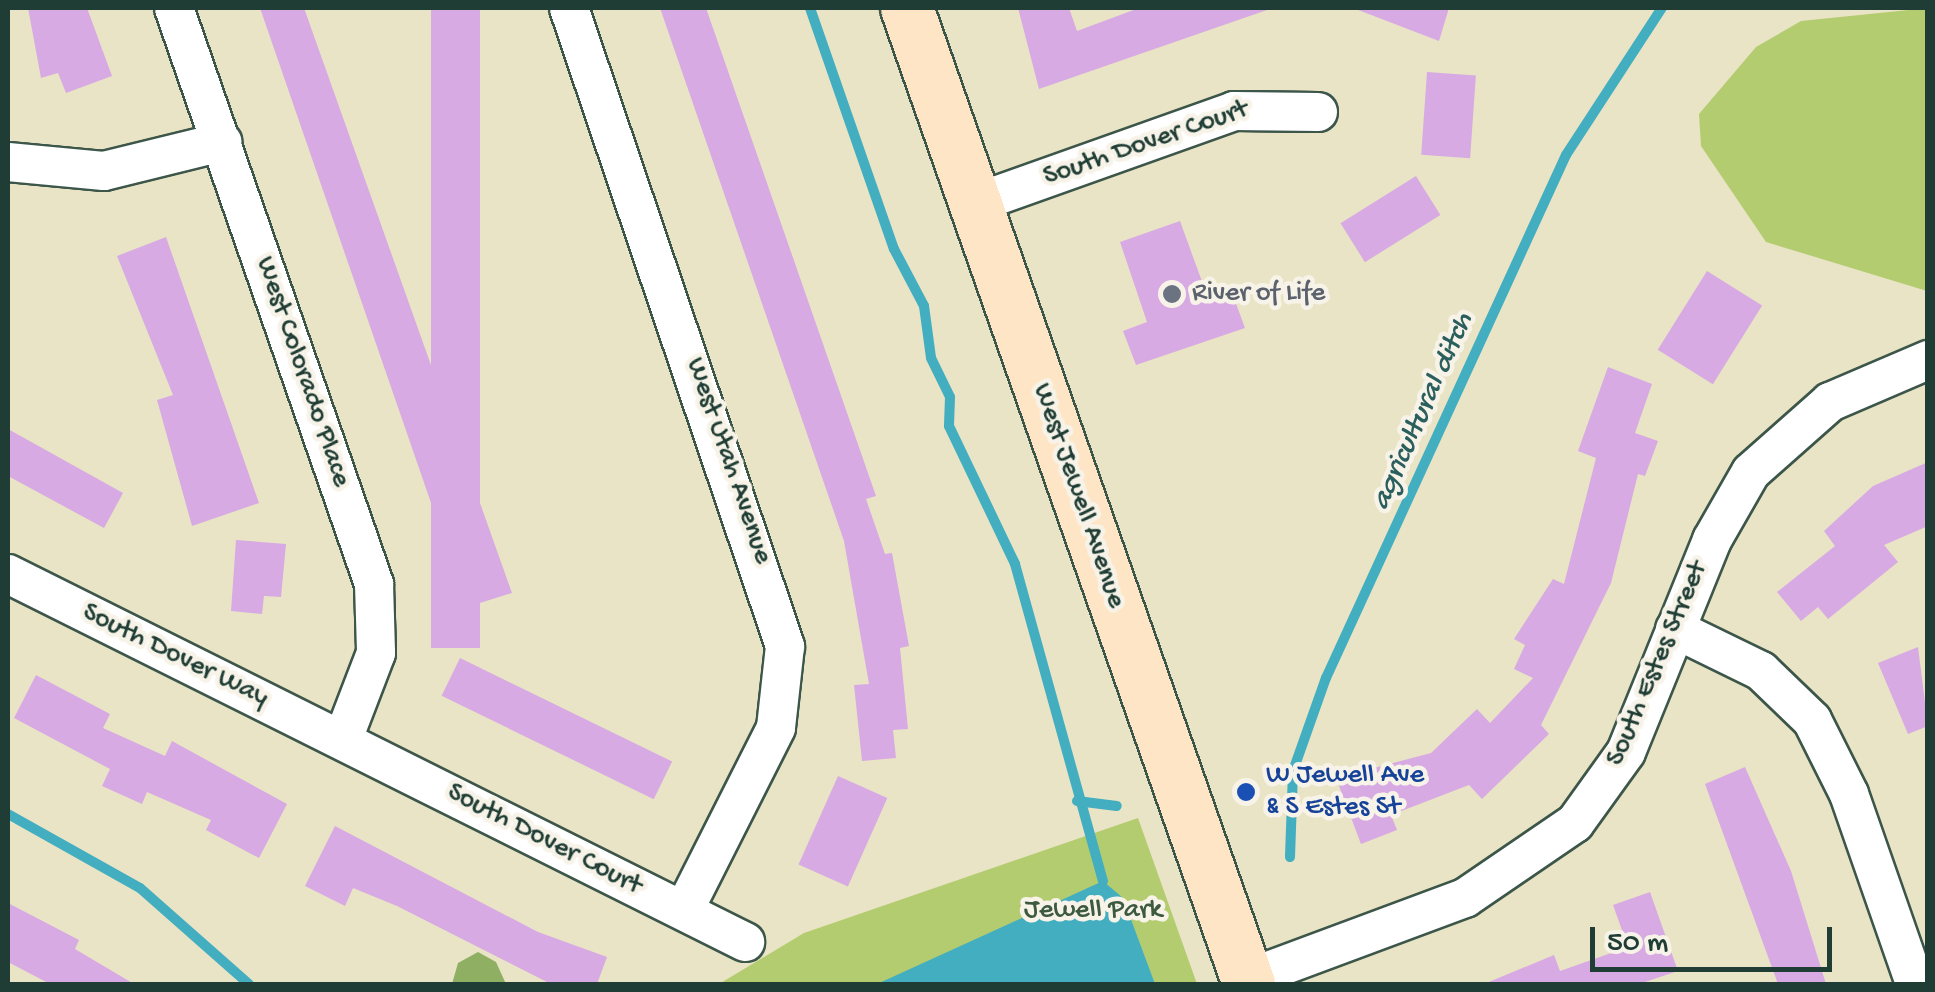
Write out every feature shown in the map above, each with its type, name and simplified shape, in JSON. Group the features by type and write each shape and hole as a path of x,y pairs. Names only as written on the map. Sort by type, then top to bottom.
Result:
{"main road":[{"name":"West Jewell Avenue","path":"907,8 1248,982"}],"street":[{"name":"West Colorado Place","path":"174,8 374,584 376,653 343,739"},
{"name":"West Utah Avenue","path":"569,8 786,646 776,728 684,910"},
{"name":"South Dover Court","path":"976,203 1234,111 1318,112"},
{"path":"8,162 104,171 222,142"},
{"name":"South Estes Street","path":"1248,982 1465,898 1546,848 1626,752 1725,513 1759,464 1830,402 1928,360"},
{"name":"South Dover Way","path":"8,574 343,739"},
{"path":"1675,629 1761,671 1812,720 1849,794 1916,984"},
{"name":"South Dover Court","path":"343,739 745,942"}],"green space":[{"path":"1928,8 1927,291 1766,242 1701,146 1699,114 1756,47 1801,21"},
{"name":"Jewell Park","path":"1138,818 1197,984 719,984 804,933"},
{"path":"478,952 496,962 506,984 452,984 458,963"}],"water":[{"path":"1103,881 1123,898 1155,984 877,984"}],"building":[{"path":"28,8 87,8 112,76 66,93 58,73 41,78"},
{"path":"260,8 304,8 512,593 467,607"},
{"path":"431,8 480,8 480,648 431,648"},
{"path":"660,8 706,8 876,496 866,499 885,554 892,553 909,646 900,648 908,729 893,730 896,758 862,761 854,685 869,684 844,541"},
{"path":"1018,8 1069,8 1077,31 1139,8 1267,10 1039,89"},
{"path":"1353,8 1449,8 1439,41"},
{"path":"1427,72 1476,75 1470,158 1421,155"},
{"path":"1416,176 1440,215 1365,262 1341,223"},
{"name":"River of Life","path":"1180,221 1208,298 1231,290 1245,328 1136,365 1123,331 1147,322 1120,242"},
{"path":"166,237 259,503 192,526 157,400 173,395 117,256"},
{"path":"1707,271 1762,305 1713,384 1658,350"},
{"path":"1608,367 1652,384 1635,433 1658,441 1645,476 1638,474 1611,583 1541,725 1549,734 1482,799 1469,785 1391,815 1397,830 1361,844 1336,778 1431,753 1477,709 1490,723 1533,678 1514,669 1525,645 1514,639 1553,579 1564,584 1596,458 1578,451"},
{"path":"8,429 123,493 104,528 8,476"},
{"path":"1928,462 1928,526 1884,545 1898,562 1828,619 1818,607 1801,621 1777,592 1835,546 1824,531 1873,486"},
{"path":"236,540 286,544 281,597 264,596 262,614 231,611"},
{"path":"1918,647 1928,726 1908,734 1878,663"},
{"path":"460,658 672,761 654,799 442,696"},
{"path":"36,675 110,714 103,728 165,756 172,741 287,804 259,858 206,830 211,820 147,792 142,804 102,786 110,769 14,718"},
{"path":"1745,767 1791,871 1826,984 1778,984 1705,784"},
{"path":"838,776 887,798 848,887 799,865"},
{"path":"335,826 538,932 607,957 597,984 551,984 353,888 345,906 305,886"},
{"path":"1650,892 1678,971 1639,984 1484,984 1554,955 1560,971 1628,947 1613,905"},
{"path":"8,903 79,940 75,949 134,984 50,984 8,962"}],"waterway":[{"path":"810,8 894,249 924,306 931,358 950,397 949,426 1015,564 1103,881"},
{"name":"agricultural ditch","path":"1290,857 1293,771 1326,678 1566,155 1662,8"},
{"path":"1077,801 1117,806"},
{"name":"agricultural ditch","path":"8,814 140,888 249,984"}],"place":[{"name":"River of Life","path":"1172,294"},
{"name":"W Jewell Ave & S Estes St","path":"1246,792"}]}
